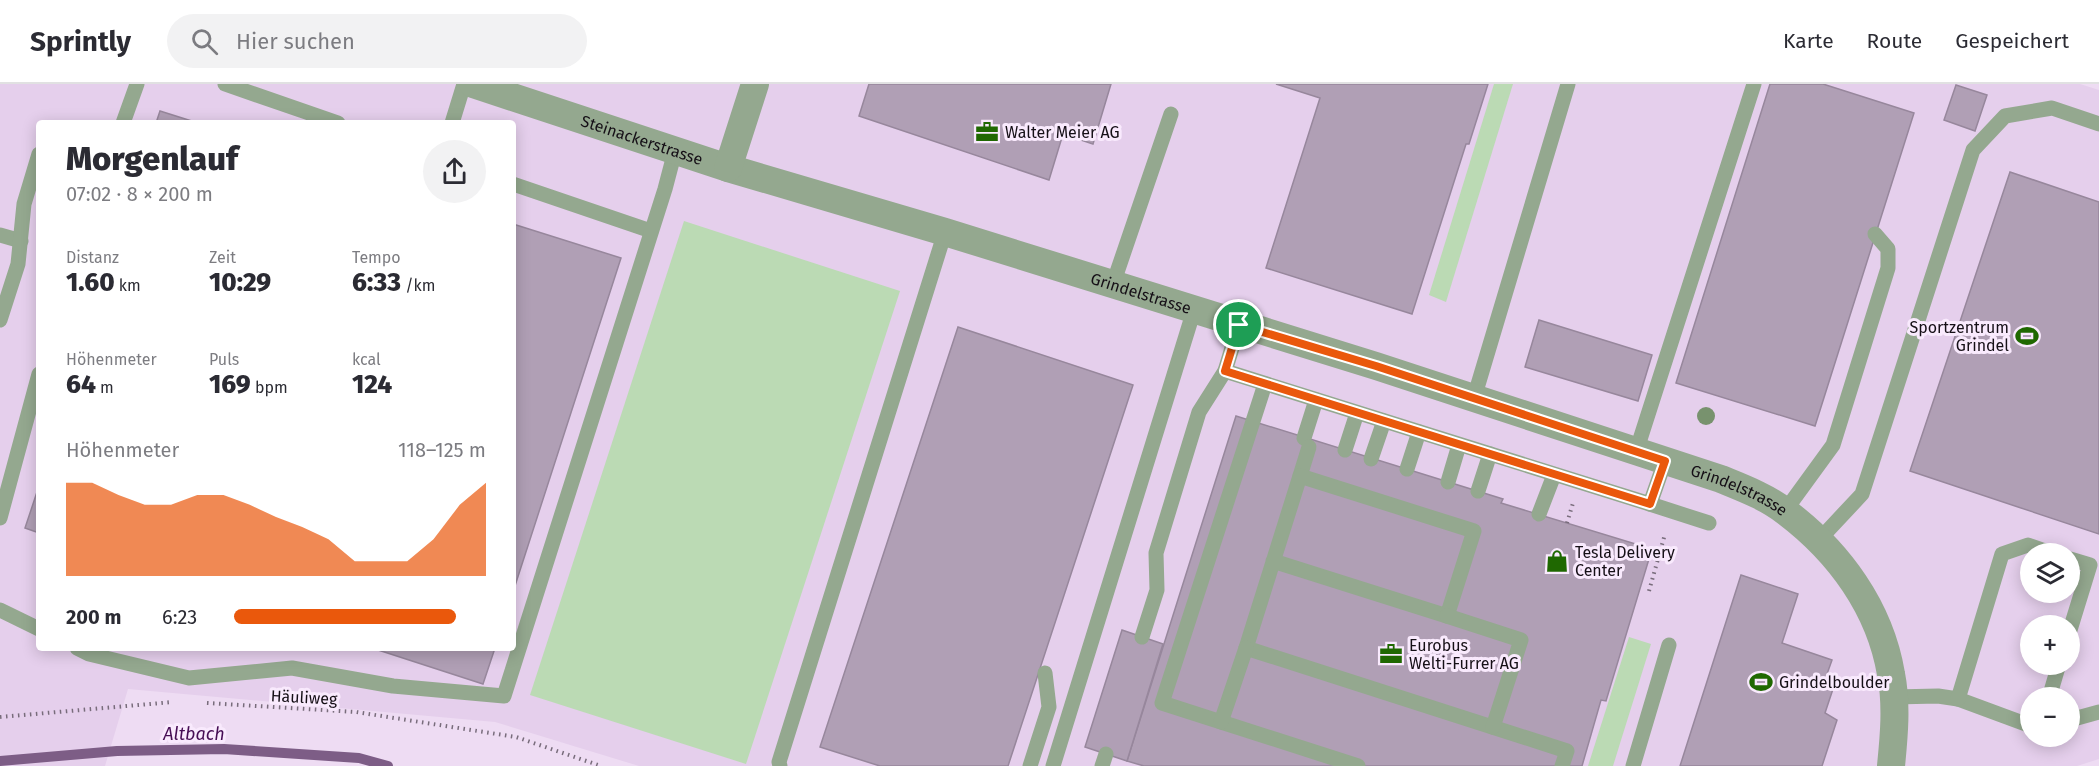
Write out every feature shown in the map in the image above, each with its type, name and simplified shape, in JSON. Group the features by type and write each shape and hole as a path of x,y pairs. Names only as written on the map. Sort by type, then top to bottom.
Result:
{"street":[{"name":"Steinackerstrasse","path":"473,84 728,168"},
{"path":"728,168 755,84"},
{"name":"Grindelstrasse","path":"728,168 945,231 1239,325 1376,366 1721,479 1750,491 1785,511 1819,540 1838,559 1866,602 1886,651 1892,675 1894,723 1891,766"}],"lane":[{"path":"124,120 137,84"},
{"path":"225,84 329,120"},
{"path":"453,120 464,84"},
{"path":"1474,398 1568,84"},
{"path":"1636,452 1754,84"},
{"path":"1819,540 1862,494 1973,150 2005,116 2052,108 2099,124"},
{"path":"1113,284 1171,114"},
{"path":"83,651 189,678 292,668 393,686 504,696 675,151"},
{"path":"0,320 18,264 24,204 36,164"},
{"path":"516,185 651,231"},
{"path":"780,766 782,751 945,231"},
{"path":"1785,511 1833,445 1888,268 1888,249 1875,234"},
{"path":"0,235 21,241"},
{"path":"1053,766 1194,310"},
{"path":"1142,637 1157,590 1156,554 1199,412 1225,371 1239,325"},
{"path":"1225,371 1709,523"},
{"path":"1265,384 1162,703 1358,766"},
{"path":"0,518 36,385"},
{"path":"1221,722 1300,476 1316,400"},
{"path":"1345,450 1357,413"},
{"path":"1371,459 1384,421"},
{"path":"1407,469 1419,432"},
{"path":"1448,482 1459,445"},
{"path":"1478,491 1490,454"},
{"path":"1650,504 1665,461"},
{"path":"1539,514 1554,475"},
{"path":"1300,476 1474,531 1447,616"},
{"path":"1958,699 2002,554 2020,548"},
{"path":"1273,561 1521,640 1493,727"},
{"path":"2076,615 2094,566"},
{"path":"0,610 36,628"},
{"path":"1633,766 1669,645"},
{"path":"1245,648 1566,751 1562,766"},
{"path":"1030,766 1049,707 1045,674"},
{"path":"1894,698 1938,696 1958,699 2020,722"},
{"path":"2080,717 2099,712"}],"path":[{"path":"1649,591 1661,551"},
{"path":"0,717 170,701 182,702"},
{"name":"Häuliweg","path":"205,703 356,712 516,737 601,766"}],"shaded area":[{"path":"0,84 2080,84 2099,90 2099,759 2077,766 639,766 495,722 128,689 105,766 0,766"}],"green space":[{"path":"1494,84 1513,84 1446,302 1429,295"},
{"path":"684,221 900,291 746,764 530,695"},
{"path":"1629,637 1651,644 1613,766 1588,766"}],"building":[{"path":"869,84 1111,84 1093,144 1063,134 1049,180 859,116"},
{"path":"1276,84 1488,84 1469,144 1466,144 1412,314 1266,268 1320,98"},
{"path":"1770,84 1823,84 1914,113 1815,426 1676,383"},
{"path":"1956,85 1987,95 1975,131 1944,120"},
{"path":"160,111 188,120 157,120"},
{"name":"Sportzentrum Grindel","path":"2010,172 2099,202 2099,534 1910,471"},
{"path":"516,225 621,258 516,583"},
{"path":"1539,320 1652,355 1638,401 1525,367"},
{"path":"958,327 1133,385 1008,766 880,766 820,747"},
{"path":"1236,416 1503,499 1501,503 1652,549 1606,701 1601,700 1582,766 1144,766 1127,761"},
{"path":"36,495 36,532 25,528"},
{"path":"1741,575 1798,594 1782,643 1832,660 1827,674 1837,677 1825,713 1837,720 1822,766 1680,766"},
{"path":"1122,630 1163,644 1127,761 1085,747"},
{"path":"381,651 494,651 483,684"}],"waterway":[{"name":"Altbach","path":"0,761 117,751 224,749 359,758 388,766"}],"place":[{"name":"Walter Meier AG","path":"987,132"},
{"name":"Sportzentrum Grindel","path":"2027,336"},
{"name":"Tesla Delivery Center","path":"1557,561"},
{"name":"Eurobus Welti-Furrer AG","path":"1391,654"},
{"name":"Grindelboulder","path":"1761,682"}],"route":[{"path":"1239,325 1376,366 1665,461 1650,504 1225,371 1239,325"}]}
